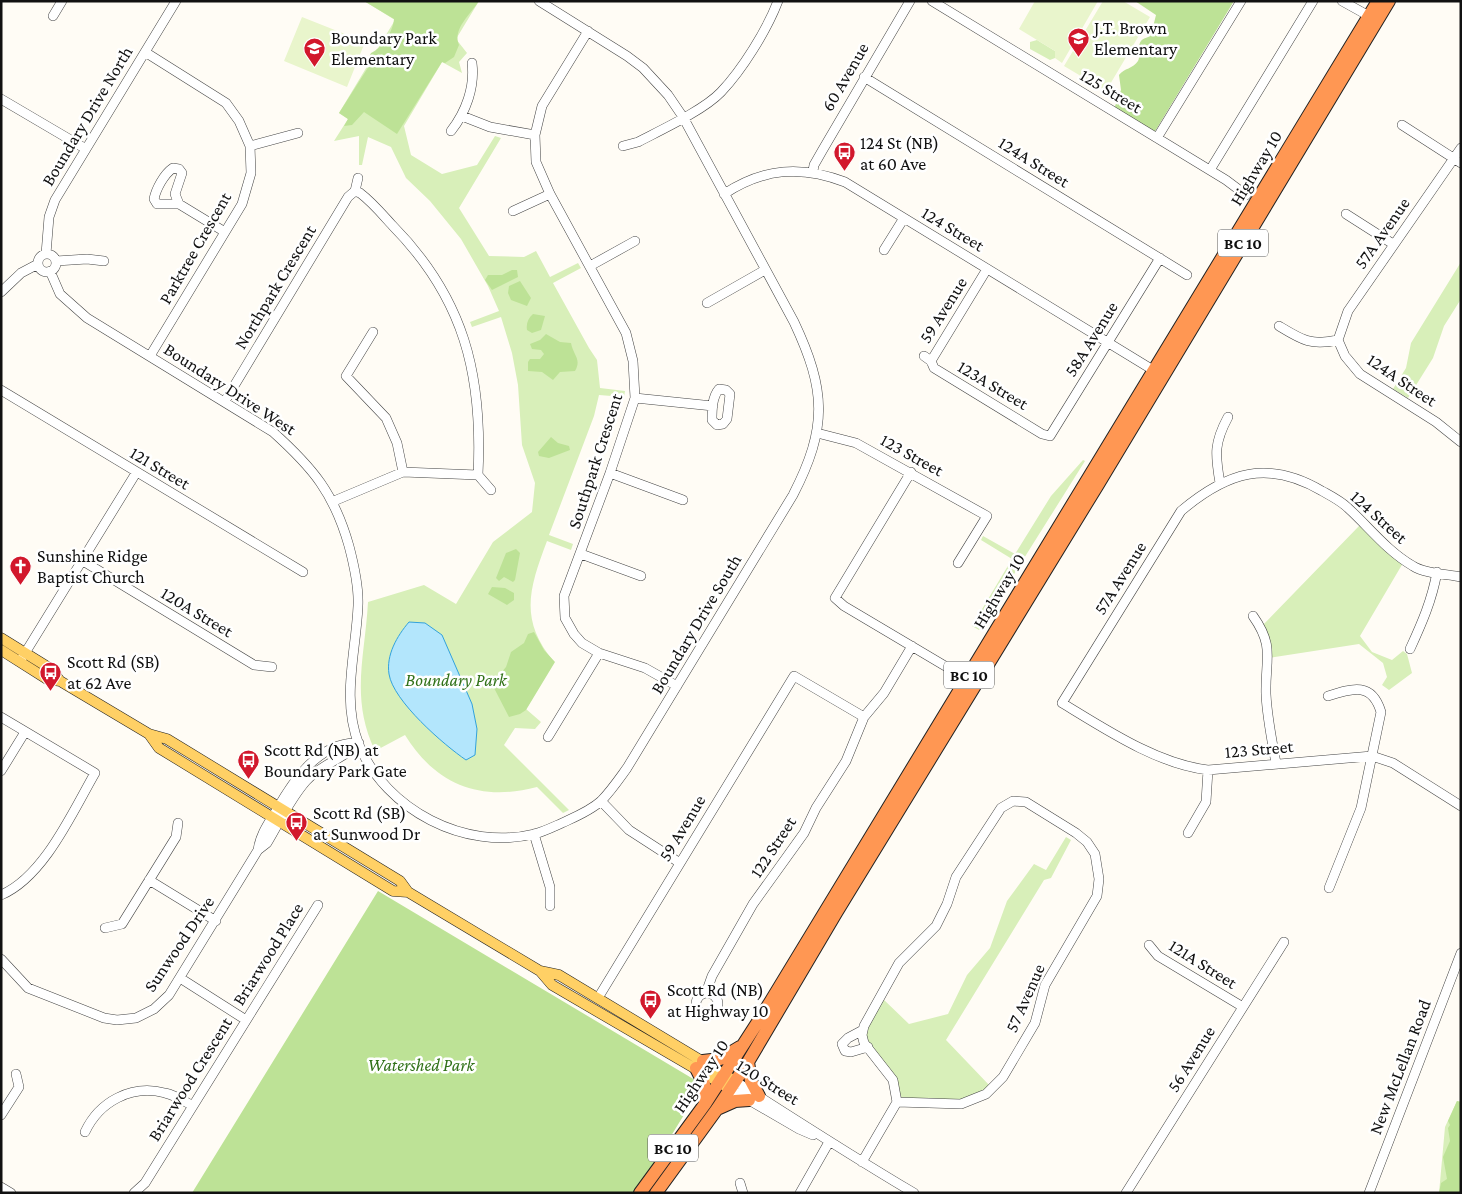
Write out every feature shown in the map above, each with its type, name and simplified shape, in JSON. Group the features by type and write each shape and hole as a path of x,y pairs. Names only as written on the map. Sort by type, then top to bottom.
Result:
{"highway":[{"name":"Highway 10","path":"656,1193 727,1082 743,1046 1378,1"},
{"name":"Highway 10","path":"727,1082 748,1062 851,887 1097,486 1390,1"},
{"path":"1097,486 1097,475 1152,384 1153,370"},
{"path":"743,1046 720,1059 699,1064 711,1106 754,1098 748,1062"},
{"name":"Highway 10","path":"640,1193 711,1106"}],"main road":[{"name":"120 Street","path":"1,638 47,679 60,681 148,734 167,739 400,881 408,892 540,971 552,985 699,1064"},
{"name":"120 Street","path":"1,650 22,657"},
{"name":"120 Street","path":"148,734 159,748 394,891 408,892"},
{"name":"120 Street","path":"540,971 559,975 598,998 727,1082"}],"street":[{"path":"53,16 62,1"},
{"name":"Boundary Drive North","path":"46,254 49,217 55,200 176,1"},
{"name":"Boundary Drive South","path":"359,743 367,761 394,793 414,811 438,825 465,834 499,839 534,834 579,815 601,801 627,768 794,495 809,464 817,433 818,398 810,357 683,117 668,95 643,68 539,1"},
{"path":"624,146 638,142 683,117 720,93 737,72 772,16 778,1"},
{"name":"60 Avenue","path":"813,172 814,165 910,1"},
{"name":"125 Street","path":"932,1 1210,170 1246,195"},
{"path":"1157,138 1241,1"},
{"path":"1210,170 1313,1"},
{"path":"1342,1 1369,16"},
{"name":"Southpark Crescent","path":"588,31 542,106 535,135 536,162 550,194 626,333 633,361 635,398 581,554 564,596 565,618 574,634 582,643 599,653 634,663 677,686"},
{"name":"Parktree Crescent","path":"146,52 226,103 240,121 250,146 251,173 242,204 150,356"},
{"path":"451,131 462,116 474,77 472,63"},
{"name":"124A Street","path":"864,77 1187,275"},
{"path":"1,99 86,149"},
{"path":"462,116 490,127 535,135"},
{"path":"1402,125 1457,161"},
{"path":"250,146 298,132"},
{"name":"57A Avenue","path":"1338,340 1348,310 1393,244 1457,161 1461,148"},
{"path":"179,204 175,194 182,173 179,169 173,168 164,179 154,199 159,205 179,204 225,232"},
{"name":"124 Street","path":"724,194 736,186 774,171 813,172 844,182 1153,370"},
{"path":"358,178 356,191 362,194 417,250 439,282 456,316 468,348 479,412 478,475 491,490"},
{"name":"Northpark Crescent","path":"224,401 348,197 356,191"},
{"path":"513,211 550,194"},
{"path":"1346,214 1393,244"},
{"path":"884,250 904,218"},
{"path":"590,266 635,241"},
{"path":"46,254 51,255 56,261 54,268 50,271 41,270 38,264 39,259 46,254"},
{"name":"58A Avenue","path":"1044,436 1107,343 1160,258"},
{"path":"56,261 86,259 104,261"},
{"path":"1,292 21,273 38,264"},
{"name":"59 Avenue","path":"928,358 987,269"},
{"path":"707,303 765,270"},
{"name":"Boundary Drive West","path":"50,271 60,294 72,307 272,432 296,453 315,474 334,502 342,523 355,572 358,605 349,690 359,743"},
{"path":"1279,326 1304,341 1320,344 1338,340"},
{"path":"373,332 346,376 386,418 397,443 403,472"},
{"name":"124A Street","path":"1338,340 1345,356 1360,374 1436,422 1461,442"},
{"name":"123A Street","path":"928,358 934,368 1044,436"},
{"name":"121 Street","path":"1,390 303,572"},
{"path":"635,398 712,406"},
{"path":"1220,483 1215,455 1218,435 1228,417"},
{"name":"123 Street","path":"817,433 856,443 987,516 958,563"},
{"path":"334,502 403,472 478,475"},
{"path":"910,472 835,598 844,606 967,679"},
{"name":"124 Street","path":"1220,483 1258,472 1281,474 1302,480 1346,506 1383,544 1414,568 1461,577"},
{"path":"22,657 136,473"},
{"path":"610,473 683,500"},
{"name":"57A Avenue","path":"1062,703 1181,511 1203,492 1220,483"},
{"path":"581,554 641,576"},
{"name":"120A Street","path":"82,561 254,665 272,667"},
{"path":"1410,649 1431,602 1437,572"},
{"path":"1253,616 1264,632 1268,648 1266,695 1276,763"},
{"name":"122 Street","path":"706,993 712,976 754,904 804,833 816,808 846,761 864,716 884,693 912,646"},
{"path":"548,737 599,653"},
{"name":"59 Avenue","path":"598,998 794,676 864,716"},
{"path":"1328,696 1348,690 1365,690 1377,698 1381,712 1361,808 1329,888"},
{"name":"123 Street","path":"1062,703 1124,740 1189,768 1208,770 1372,756 1393,763 1461,806"},
{"path":"1,717 95,773 48,852 29,876 1,895"},
{"path":"1,771 25,732"},
{"name":"Sunwood Drive","path":"1,960 28,988 89,1013 117,1020 136,1018 154,1009 169,995 258,850 267,843 276,819 305,768 324,753 346,743 359,743"},
{"path":"1188,833 1206,802 1208,770"},
{"path":"601,801 629,830 680,862"},
{"name":"57 Avenue","path":"863,1030 899,963 936,926 948,904 956,877 1001,808 1013,801 1026,802 1087,842 1095,854 1099,879 1097,896 1046,985 1035,1023 1003,1077 986,1094 960,1104 898,1102"},
{"path":"105,928 122,924 176,837 178,823"},
{"path":"534,834 550,887 550,906"},
{"path":"149,880 216,921"},
{"name":"Briarwood Place","path":"246,1020 318,905"},
{"name":"56 Avenue","path":"1126,1193 1284,942"},
{"name":"121A Street","path":"1149,945 1158,956 1243,1007"},
{"name":"New McLellan Road","path":"1369,1193 1461,953"},
{"name":"Briarwood Crescent","path":"134,1193 145,1183 246,1020 180,978"},
{"path":"862,1162 898,1102 893,1080 868,1047 862,1035 863,1030"},
{"path":"863,1030 848,1038 842,1044 845,1050 851,1052 868,1047"},
{"path":"1,1115 19,1088 16,1074"},
{"name":"120 Street","path":"727,1082 800,1122 820,1137 914,1193"},
{"path":"85,1132 92,1119 105,1104 122,1096 138,1092 163,1092 193,1106"},
{"path":"800,1193 829,1142"},
{"path":"740,1183 743,1193"},
{"path":"1,1187 11,1193"}],"green space":[{"name":"Boundary Park","path":"364,1 479,1 456,39 467,53 459,62 462,73 442,62 404,126 411,155 442,174 477,165 495,136 501,138 459,208 489,256 524,257 536,251 550,277 578,263 581,268 553,283 597,360 600,388 625,391 624,397 599,395 594,416 549,535 573,544 571,550 547,541 532,589 532,618 536,632 543,647 554,662 526,709 541,722 535,729 515,728 504,745 569,810 563,813 537,787 497,792 478,790 461,785 445,777 431,766 417,752 405,735 375,751 367,732 361,695 361,677 368,602 424,585 456,604 493,542 532,512 535,483 522,445 518,385 512,353 501,317 472,327 470,322 499,311 488,286 461,239 430,201 406,178 391,147 368,137 362,165 359,165 359,136 334,141 348,119 339,113 395,20"},
{"path":"364,1 479,1 460,27 458,33 459,45 454,57 445,63 442,62 397,134 364,112 352,125 344,126 348,119 339,113 369,66 368,59 371,53 383,43 393,24 394,19"},
{"path":"1035,1 1098,1 1062,63 1055,58 1055,51 1019,29"},
{"path":"1103,1 1123,1 1150,17 1106,91 1064,66"},
{"path":"1135,1 1234,1 1154,133 1114,109 1121,90 1119,75 1134,66 1138,61 1140,43 1151,35 1156,15"},
{"path":"302,17 365,42 347,87 284,61"},
{"path":"1037,40 1055,51 1055,58 1050,60 1030,49 1030,42"},
{"path":"1461,262 1461,299 1444,326 1433,358 1408,398 1393,389 1406,368 1411,343"},
{"path":"512,270 517,270 518,277 492,290 485,280 488,275 502,275"},
{"path":"520,281 531,298 527,306 511,300 508,293 509,286"},
{"path":"533,314 545,316 541,330 532,333 527,330 527,326"},
{"path":"546,334 560,342 571,343 578,363 575,371 560,372 553,380 542,372 528,371 530,359 540,359 544,354 541,350 532,349 530,344 540,340"},
{"path":"551,437 558,443 569,446 570,450 549,458 539,456 538,452"},
{"path":"1083,460 1085,461 979,630 972,626 1012,559 981,540 983,536 1015,554 1051,496"},
{"path":"1360,525 1403,563 1360,636 1372,652 1392,660 1403,651 1407,654 1412,673 1389,690 1382,685 1387,677 1383,663 1359,644 1269,658 1262,626"},
{"path":"516,549 520,553 515,580 513,582 504,577 499,581 496,578 506,553"},
{"path":"492,587 505,588 514,593 514,600 507,605 488,594"},
{"path":"534,632 544,650 555,662 526,710 509,717 494,688 495,680 506,667 511,652 524,643 528,634"},
{"path":"1066,837 1071,840 1051,878 1044,880 946,1040 990,1086 981,1093 959,1100 900,1099 867,1043 867,1027 882,998 909,1024 948,1014 967,975 990,948 1007,901 1034,864 1046,870"},
{"name":"Watershed Park","path":"378,891 695,1080 692,1084 693,1089 698,1092 636,1193 192,1193"},
{"path":"1457,1101 1461,1102 1461,1193 1439,1193 1445,1127"},
{"path":"1457,1101 1461,1102 1461,1193 1439,1193 1441,1183 1447,1179 1443,1157 1450,1141 1448,1128 1450,1125 1448,1121"}],"water":[{"path":"409,622 425,623 442,635 472,704 477,729 475,755 466,760 445,744 409,709 393,685 389,674 389,660 400,633"}],"place":[{"name":"J.T. Brown Elementary","path":"1078,57"},
{"name":"Boundary Park Elementary","path":"315,67"},
{"name":"124 St (NB) at 60 Ave","path":"844,172"},
{"name":"Sunshine Ridge Baptist Church","path":"21,585"},
{"name":"Scott Rd (SB) at 62 Ave","path":"51,691"},
{"name":"Scott Rd (NB) at Boundary Park Gate","path":"248,779"},
{"name":"Scott Rd (SB) at Sunwood Dr","path":"297,842"},
{"name":"Scott Rd (NB) at Highway 10","path":"651,1019"}]}
